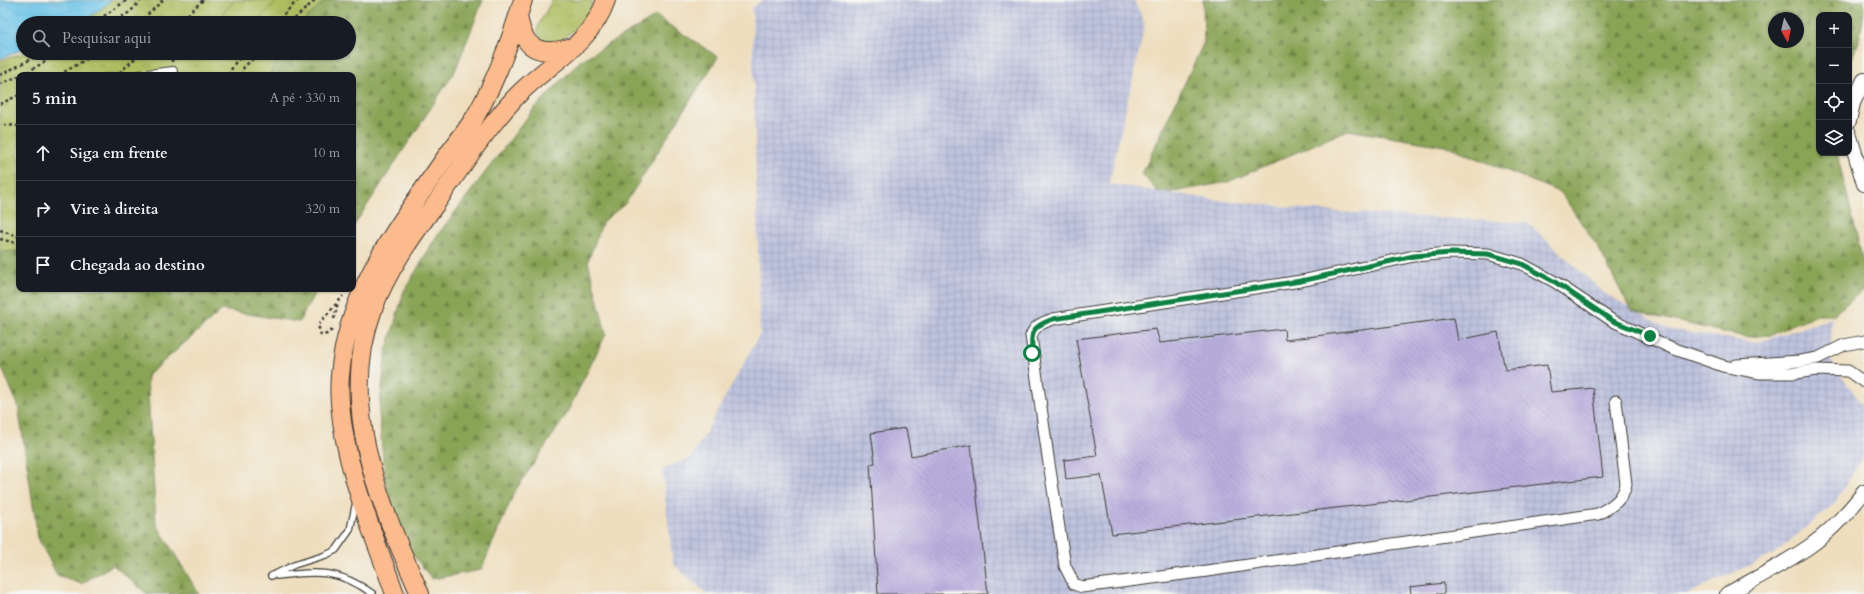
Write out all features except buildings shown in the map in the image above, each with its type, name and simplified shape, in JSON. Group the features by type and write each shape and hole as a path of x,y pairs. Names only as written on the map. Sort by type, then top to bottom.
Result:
{"highway":[{"path":"395,594 358,492 351,470 344,438 339,402 340,372 343,352 359,298 376,261 394,231 477,113 494,81 518,18 523,0"},
{"path":"420,594 379,493 366,450 360,419 360,368 364,340 374,308 387,280 410,240 495,120 522,90 576,46 598,18 606,0"},
{"path":"518,18 524,37 533,46 543,51 558,52 576,46"}],"street":[{"path":"1849,120 1853,103 1864,80"},
{"path":"1852,143 1864,184"},
{"path":"1616,401 1626,484 1624,494 1618,502 1598,514 1215,570 1082,586 1074,584 1065,566 1044,434 1032,336 1034,329 1041,323 1053,319 1301,281 1414,256 1451,253 1488,254 1522,264 1555,282 1613,321 1672,348 1723,366 1760,373 1796,373 1816,370 1848,371 1864,382"},
{"path":"1723,366 1812,359 1835,351 1844,345 1864,341"},
{"path":"1727,594 1785,562 1811,545 1835,524 1864,492"}],"lane":[{"path":"358,492 350,530 336,550 326,556 294,565 271,576 311,572 330,573 357,582 373,594"}],"path":[{"path":"104,16 127,0"},
{"path":"123,16 130,12 141,0"},
{"path":"146,16 163,0"},
{"path":"186,16 203,0"},
{"path":"282,16 298,0"},
{"path":"298,16 315,0"},
{"path":"0,75 29,60"},
{"path":"27,72 48,60"},
{"path":"64,72 85,60"},
{"path":"120,72 133,60"},
{"path":"230,72 238,60"},
{"path":"242,72 244,67 252,60"},
{"path":"0,84 16,77"},
{"path":"0,104 16,96"},
{"path":"4,125 16,126"},
{"path":"0,230 16,236"},
{"path":"0,239 16,243"},
{"path":"338,303 331,331 322,335 318,325 338,303"}],"shaded area":[{"path":"763,0 1134,0 1145,24 1109,184 1218,200 1337,212 1528,223 1604,293 1668,329 1756,343 1832,318 1831,361 1864,407 1864,456 1834,504 1774,554 1687,594 707,594 673,564 662,470 692,457 760,334 752,8"}],"green space":[{"path":"99,0 342,0 325,16 86,16"},
{"path":"235,0 278,0 262,16 226,16 223,13"},
{"path":"326,0 483,0 455,71 356,222 356,72 271,72 277,60 356,60 356,16 309,16"},
{"path":"552,0 592,0 587,14 578,26 566,37 553,44 544,41 537,35 538,26"},
{"path":"1203,0 1864,0 1862,27 1852,59 1852,12 1816,12 1816,156 1838,156 1864,266 1864,289 1833,315 1816,315 1772,335 1745,337 1631,311 1599,249 1561,193 1450,147 1348,130 1228,182 1173,192 1158,192 1142,174 1204,42"},
{"path":"656,16 718,57 625,204 603,221 588,261 606,334 565,417 515,491 481,570 432,579 398,536 385,481 379,413 386,352 404,291 436,237 532,111 580,61"},
{"path":"16,55 16,60 285,60 275,72 16,72 16,269 0,266 0,61"},
{"path":"16,251 16,292 315,292 299,322 222,310 147,376 156,523 199,594 147,594 113,565 81,584 57,575 38,538 18,405 0,364 0,252"}],"water":[{"path":"0,0 112,0 90,16 16,16 16,52 0,59"}],"route":[{"path":"1032,353 1032,336 1034,329 1041,323 1053,319 1301,281 1414,256 1451,253 1488,254 1522,264 1555,282 1613,321 1650,336"}]}
